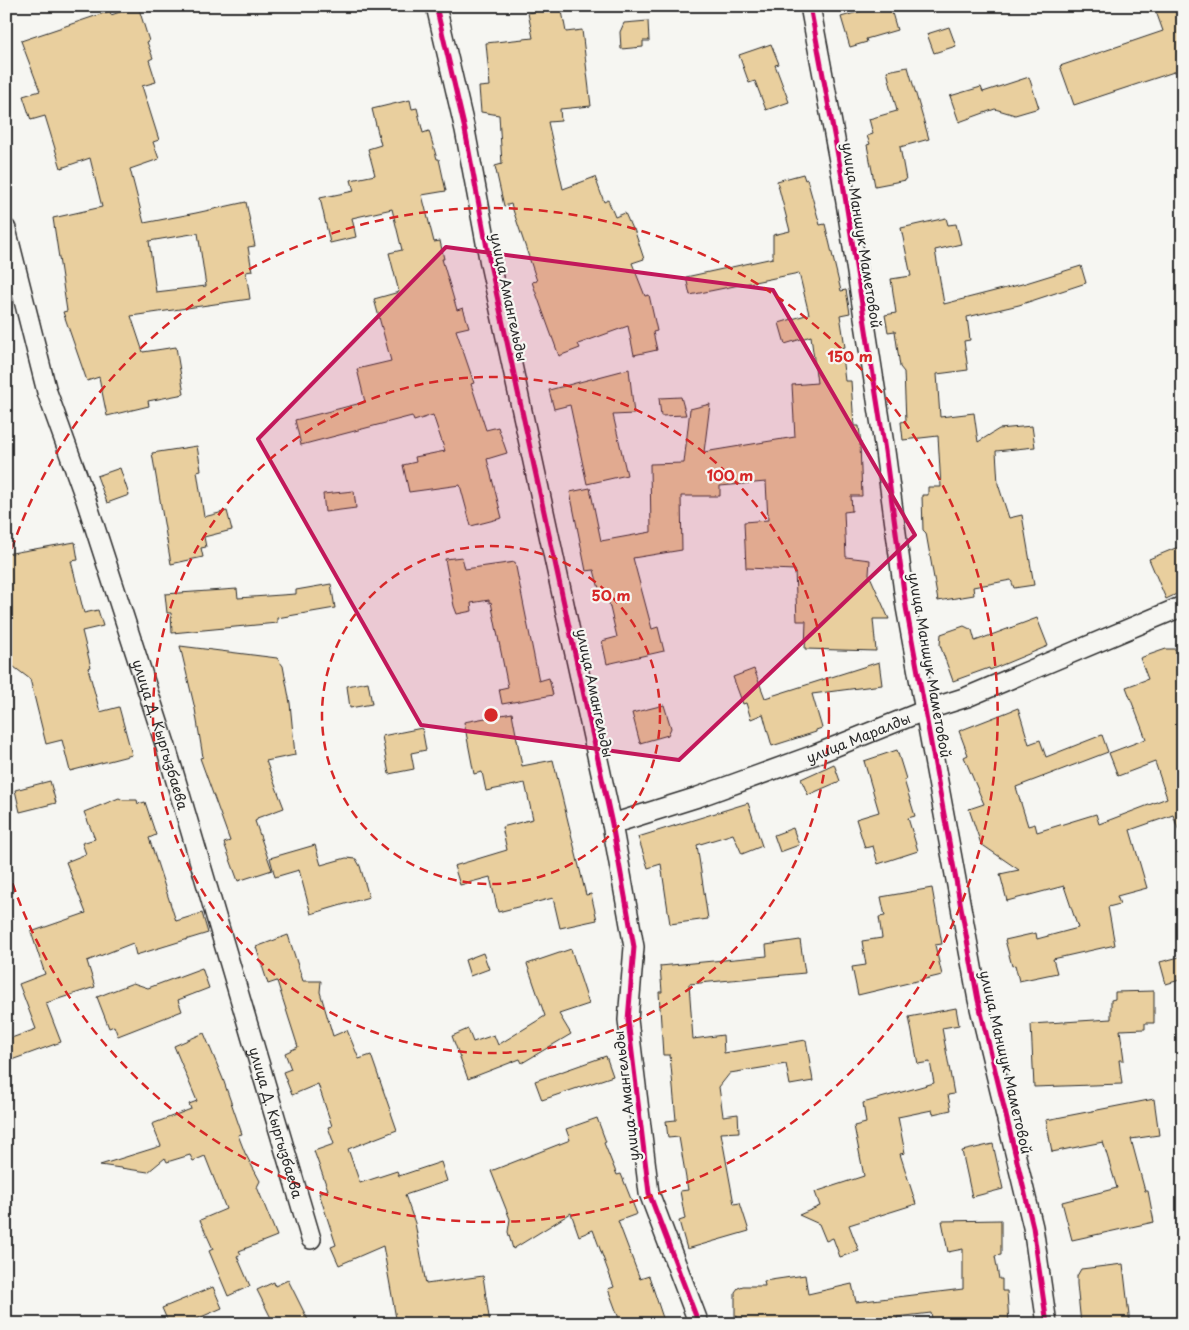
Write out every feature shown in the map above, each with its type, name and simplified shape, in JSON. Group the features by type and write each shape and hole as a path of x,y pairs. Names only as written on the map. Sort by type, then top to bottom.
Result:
{"street":[{"name":"улица Амангельды","path":"436,6 465,130 490,264 612,824 634,947 628,1020 649,1193 699,1324"},
{"name":"улица Маншук Маметовой","path":"810,6 842,177 885,451 906,607 978,1000 1033,1227 1047,1324"},
{"name":"улица Д. Кыргызбаева","path":"6,230 47,392 86,500 166,747 311,1239"},
{"name":"улица Маралды","path":"612,824 698,797 814,755 926,710 967,698 1183,606"}],"highlighted area":[{"path":"446,247 773,290 915,535 679,760 421,725 258,439"}],"building":[{"path":"138,6 153,58 149,60 156,82 142,86 159,140 153,142 159,159 130,169 144,223 246,202 255,246 248,247 252,271 246,272 250,299 131,316 143,352 176,347 184,394 148,401 149,406 107,416 99,377 87,381 63,312 67,311 53,218 102,207 90,158 61,168 45,116 31,120 23,96 40,91 21,41 110,11 111,15","holes":["198,233 206,286 156,292 149,241"]},
{"path":"540,6 561,6 566,32 582,30 591,106 560,109 561,121 548,122 563,189 595,177 604,202 608,200 615,217 625,213 632,229 634,229 644,259 632,263 645,296 649,295 657,331 653,332 657,350 634,355 628,326 578,344 580,348 559,356 532,282 537,281 511,204 504,206 495,166 502,164 499,115 481,112 479,87 490,86 486,43 533,38 528,13 541,10"},
{"path":"878,6 890,6 897,30 866,39 867,42 850,47 841,17"},
{"path":"1154,6 1183,6 1183,69 1074,105 1060,66 1163,31"},
{"path":"648,21 649,41 643,41 643,47 621,49 620,32 624,23"},
{"path":"949,27 956,46 934,53 927,34"},
{"path":"771,44 779,64 775,65 789,102 766,110 755,81 749,83 739,55"},
{"path":"908,67 929,139 900,147 906,180 875,186 867,145 870,144 867,136 873,134 869,119 897,111 887,71"},
{"path":"1029,77 1039,108 1015,115 995,109 959,122 950,96 981,87 983,92"},
{"path":"410,100 412,109 417,108 423,133 429,131 437,159 439,159 446,191 422,195 434,242 440,241 444,259 442,259 457,310 463,308 469,327 456,330 474,383 471,384 486,430 498,427 507,453 487,459 502,518 471,526 460,485 409,492 403,465 416,462 415,457 445,451 433,415 414,421 412,416 301,445 295,420 365,402 357,369 391,361 374,299 399,292 389,253 402,250 392,209 352,218 356,237 330,243 320,198 354,191 351,180 375,175 368,149 381,145 372,109"},
{"path":"803,174 805,180 807,179 820,225 825,224 841,291 846,290 850,313 840,315 845,347 841,348 845,381 851,381 854,426 859,426 862,496 851,496 852,511 844,512 846,557 870,560 869,574 889,619 873,619 876,651 805,649 806,621 797,621 795,570 746,568 744,522 768,520 766,482 720,486 720,496 681,496 682,550 633,558 652,629 658,627 664,651 607,664 602,641 617,637 608,599 602,600 594,570 586,571 570,492 590,488 601,541 651,532 650,464 684,463 690,409 710,404 704,452 795,437 792,385 817,383 811,336 785,344 779,323 809,314 799,273 690,295 686,277 773,258 773,235 790,231 777,181"},
{"path":"946,218 948,225 956,224 961,244 935,250 944,304 1026,283 1081,266 1086,283 1019,305 967,317 970,340 964,341 968,370 937,374 940,417 974,413 978,442 999,429 1032,426 1035,447 996,451 998,484 1009,518 1022,515 1034,585 1014,588 1011,580 973,587 974,595 938,601 926,533 923,530 922,495 928,495 928,487 941,487 938,436 903,440 901,422 906,421 904,372 900,367 895,331 888,332 885,315 896,313 891,279 911,276 901,228"},
{"path":"629,369 634,414 613,415 627,475 587,484 570,405 554,409 549,390"},
{"path":"681,397 686,415 661,416 659,398"},
{"path":"197,446 201,470 197,471 204,517 227,511 232,530 204,537 206,547 201,548 203,557 171,564 152,453"},
{"path":"120,468 129,495 107,503 97,476"},
{"path":"354,491 356,508 325,512 323,494"},
{"path":"75,542 78,560 71,561 84,613 98,610 103,626 82,631 91,667 88,668 100,712 119,707 132,755 70,771 62,740 46,744 30,679 6,661 6,554"},
{"path":"1183,545 1183,591 1166,599 1149,559"},
{"path":"462,557 465,569 515,562 539,681 549,678 553,695 502,704 499,689 508,687 491,602 489,603 489,600 471,603 472,611 457,614 454,606 445,559"},
{"path":"331,584 335,608 277,618 277,623 172,633 171,613 167,613 165,594 237,589 238,598 296,594 296,590"},
{"path":"1037,618 1048,646 990,670 989,668 953,681 940,645 941,634 964,626 972,630 975,641"},
{"path":"180,646 277,658 283,666 290,703 295,755 266,761 284,808 257,818 255,821 272,870 238,881 224,843 230,841 200,758 203,757 195,709"},
{"path":"1166,649 1183,649 1183,834 1180,834 1173,815 1130,830 1147,888 1117,896 1120,904 1108,907 1115,945 1053,959 1057,973 1019,981 1015,965 1012,966 1005,940 1036,933 1037,939 1078,928 1064,886 1007,901 1000,874 1019,870 981,844 969,809 984,804 964,757 968,755 959,731 1018,708 1029,744 1040,740 1046,757 1102,735 1108,752 1016,787 1028,826 1035,824 1037,832 1096,814 1099,824 1167,798 1155,762 1118,776 1109,753 1146,739 1126,687 1148,679 1140,658"},
{"path":"879,662 882,685 812,694 822,728 816,730 816,732 772,746 763,714 751,719 746,703 743,704 733,677 754,669 765,698"},
{"path":"368,682 372,704 350,708 347,686"},
{"path":"664,705 671,728 668,735 640,743 632,713"},
{"path":"512,713 522,766 553,760 586,895 591,894 597,920 560,928 553,898 498,912 490,877 460,885 454,866 507,850 502,827 533,819 525,783 486,791 482,772 474,774 464,722"},
{"path":"422,728 426,750 411,753 414,769 389,774 382,736"},
{"path":"897,750 915,816 908,818 918,851 878,864 873,846 865,848 856,819 879,812 864,761"},
{"path":"834,764 840,781 808,795 801,779"},
{"path":"50,781 56,803 20,812 15,790"},
{"path":"119,798 123,800 137,800 138,804 145,802 156,835 149,838 176,921 202,913 208,933 136,955 133,943 87,961 95,987 46,1003 61,1042 6,1062 6,1040 36,1029 19,984 45,974 31,932 86,913 66,862 86,854 82,843 95,839 84,812"},
{"path":"748,803 762,846 742,854 733,834 697,845 708,919 670,924 661,864 648,868 638,837"},
{"path":"793,828 799,845 780,852 774,835"},
{"path":"315,845 321,865 346,858 356,859 360,866 369,897 311,914 299,870 275,877 270,858"},
{"path":"932,888 942,944 935,945 942,975 858,995 852,967 866,965 862,941 882,938 879,917 885,916 881,897"},
{"path":"288,935 303,981 321,981 320,992 333,1036 347,1030 359,1059 371,1055 397,1130 348,1149 360,1183 397,1171 399,1176 441,1162 447,1181 405,1195 415,1223 426,1284 483,1276 490,1324 397,1324 383,1246 339,1265 331,1247 336,1245 319,1193 328,1190 314,1151 334,1144 328,1127 332,1126 318,1084 292,1095 283,1072 291,1069 285,1053 298,1047 277,981 268,984 256,947"},
{"path":"800,940 805,973 689,984 693,1039 723,1035 724,1053 806,1040 813,1081 790,1085 786,1064 730,1073 719,1087 723,1116 738,1114 739,1132 721,1133 734,1204 740,1203 749,1231 687,1249 679,1221 685,1219 680,1191 688,1190 679,1137 668,1138 666,1121 676,1120 670,1055 663,1055 659,992 662,992 660,966 767,956 766,945"},
{"path":"571,949 589,1004 559,1014 571,1034 522,1063 520,1059 468,1079 452,1036 468,1029 473,1042 494,1035 498,1045 545,1016 527,964"},
{"path":"483,953 489,969 470,976 465,960"},
{"path":"1183,956 1183,979 1166,984 1160,962"},
{"path":"202,968 209,988 178,1000 182,1011 118,1036 114,1026 109,1028 97,997 133,983 148,988"},
{"path":"1154,991 1154,1023 1145,1023 1145,1029 1120,1030 1124,1060 1119,1060 1122,1084 1034,1087 1031,1024 1111,1019 1111,1000 1115,999 1115,992"},
{"path":"956,1008 959,1025 942,1028 954,1094 948,1095 951,1110 933,1114 932,1110 898,1117 905,1153 900,1154 916,1204 849,1225 859,1251 840,1257 833,1238 826,1241 819,1224 799,1215 820,1206 815,1192 864,1176 854,1126 866,1123 863,1103 934,1083 930,1062 918,1064 909,1017"},
{"path":"204,1033 223,1079 242,1134 238,1135 260,1181 257,1187 277,1236 239,1251 241,1254 237,1256 250,1286 228,1296 209,1251 213,1249 200,1220 226,1209 205,1156 193,1161 190,1155 167,1162 165,1158 148,1172 100,1165 161,1146 152,1124 191,1109 189,1104 197,1101 174,1046"},
{"path":"606,1056 613,1076 542,1100 535,1081"},
{"path":"1154,1099 1159,1135 1131,1139 1145,1191 1148,1191 1154,1222 1072,1240 1062,1202 1117,1188 1103,1142 1052,1152 1046,1120"},
{"path":"597,1118 606,1142 604,1143 617,1175 621,1174 637,1214 618,1221 640,1279 649,1276 665,1324 621,1324 608,1289 614,1287 593,1230 579,1236 571,1213 513,1249 508,1232 510,1219 491,1171 570,1140 566,1129"},
{"path":"993,1144 1003,1189 972,1197 962,1151"},
{"path":"1001,1220 1001,1255 995,1256 999,1279 1002,1279 1002,1291 1007,1291 1009,1324 933,1324 931,1313 897,1317 898,1324 738,1324 737,1316 735,1317 735,1292 738,1288 743,1286 765,1286 764,1281 805,1275 808,1294 852,1284 856,1302 963,1289 963,1249 948,1252 942,1221"},
{"path":"1123,1264 1130,1324 1081,1324 1077,1276 1081,1269"},
{"path":"288,1280 310,1324 274,1324 257,1290 274,1282 275,1286"},
{"path":"213,1287 222,1308 185,1324 169,1324 162,1308"}],"cycle path":[{"path":"436,6 465,130 490,264 612,824 634,947 628,1020 649,1193 699,1324"},
{"path":"810,6 842,177 885,451 906,607 978,1000 1033,1227 1047,1324"}]}
